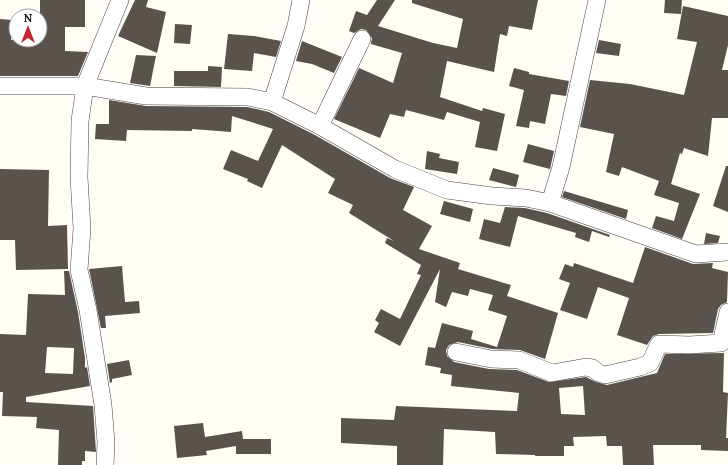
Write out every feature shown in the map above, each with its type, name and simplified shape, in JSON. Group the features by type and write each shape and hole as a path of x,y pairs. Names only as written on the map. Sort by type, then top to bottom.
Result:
{"street":[{"path":"104,465 106,442 103,405 88,310 79,270 82,229 79,177 80,121 85,86 120,0"},
{"path":"272,102 296,26 300,0"},
{"path":"550,203 561,167 597,0"},
{"path":"320,126 362,39"},
{"path":"0,86 85,86 146,96 248,97 272,102 320,126 395,169 447,190 492,196 526,198 550,203 696,254 728,252"},
{"path":"456,352 491,359 519,360 552,373 586,367 592,368 605,375 640,368 650,363 659,344 689,346 720,344 728,312"}],"building":[{"path":"40,0 85,0 85,27 65,27 65,51 88,52 78,76 0,76 0,19 8,20 8,48 48,48 48,8 40,8"},
{"path":"135,0 148,0 146,7 166,12 157,53 118,36"},
{"path":"377,0 395,0 378,26 433,43 457,48 463,19 412,3 412,0 538,0 532,30 509,26 507,36 500,34 494,72 447,61 440,97 482,111 483,108 505,114 497,151 475,147 480,122 447,112 444,120 406,110 404,117 390,114 380,138 334,119 359,68 393,83 402,53 371,44 372,38 366,30 361,29 354,33 349,31 356,11 367,15"},
{"path":"665,0 682,0 681,14 664,13"},
{"path":"683,6 728,16 728,45 722,70 728,70 728,118 712,118 708,156 684,148 682,154 680,153 671,184 700,194 682,239 652,228 656,216 674,221 679,203 654,195 659,181 622,167 619,176 606,172 614,134 580,127 590,80 630,84 684,95 697,42 677,39"},
{"path":"175,24 192,25 190,44 174,43"},
{"path":"228,34 254,36 281,41 276,57 254,53 252,71 224,69"},
{"path":"599,40 621,44 619,56 596,53"},
{"path":"302,41 342,57 334,73 312,64 296,61"},
{"path":"136,55 156,56 150,86 130,83"},
{"path":"208,66 222,67 221,87 174,86 174,71 208,71"},
{"path":"514,68 529,72 529,74 569,81 566,96 551,94 545,124 530,121 529,128 516,126 524,90 509,86"},
{"path":"109,100 146,106 247,107 269,112 315,135 390,178 414,187 403,210 432,226 419,249 460,263 458,269 511,285 507,296 558,313 545,359 520,350 492,349 458,342 449,345 446,350 447,356 454,362 489,369 517,370 549,382 586,377 607,385 657,373 665,354 724,353 723,392 728,393 726,438 728,438 728,451 701,450 701,445 653,445 654,465 623,465 622,446 607,446 606,436 573,437 574,446 564,446 564,456 535,456 496,454 495,432 444,429 443,465 397,465 397,446 341,443 341,418 394,420 396,406 517,411 519,393 451,386 452,375 440,373 441,368 425,365 428,347 435,348 442,323 473,331 471,339 497,347 507,316 488,310 493,295 470,289 468,296 452,292 446,307 435,302 440,269 400,346 374,332 379,323 375,320 381,309 400,319 421,275 417,274 421,265 385,243 387,238 394,241 349,213 353,205 328,193 335,179 282,145 262,188 247,181 248,179 223,169 231,150 258,161 273,129 232,116 231,132 192,129 192,131 127,130 126,141 95,139 96,124 109,124","holes":["583,386 585,415 561,414 559,388"]},
{"path":"528,144 554,151 550,169 523,162"},
{"path":"427,151 440,154 439,158 459,162 457,174 425,169"},
{"path":"726,166 728,166 728,212 713,206"},
{"path":"493,168 519,175 516,187 489,180"},
{"path":"0,169 49,170 48,226 67,225 68,269 16,270 15,240 0,240"},
{"path":"564,191 628,210 626,219 562,197"},
{"path":"444,201 473,209 470,222 440,214"},
{"path":"505,207 525,208 547,213 610,235 609,237 592,231 589,242 575,237 576,233 518,216 510,247 479,239 484,219 500,223"},
{"path":"706,233 720,236 718,243 704,244"},
{"path":"645,247 693,264 713,263 712,268 728,272 727,302 721,305 718,309 713,333 659,334 653,336 647,345 617,335 629,298 598,287 587,319 560,310 570,283 559,279 565,264 573,267 574,263 633,283"},
{"path":"122,266 125,302 139,301 140,313 105,316 106,328 101,328 89,269"},
{"path":"64,271 69,271 78,312 85,358 85,368 87,367 90,386 26,397 26,402 93,406 96,452 85,451 85,461 82,461 82,465 58,465 59,430 36,428 37,417 2,416 3,392 0,392 0,334 26,335 28,294 65,295","holes":["47,347 74,348 73,374 45,373"]},
{"path":"129,360 132,375 112,379 112,382 110,383 107,364"},
{"path":"203,423 205,437 242,431 243,439 271,439 271,454 236,454 236,446 206,451 207,455 177,458 174,426"}]}
